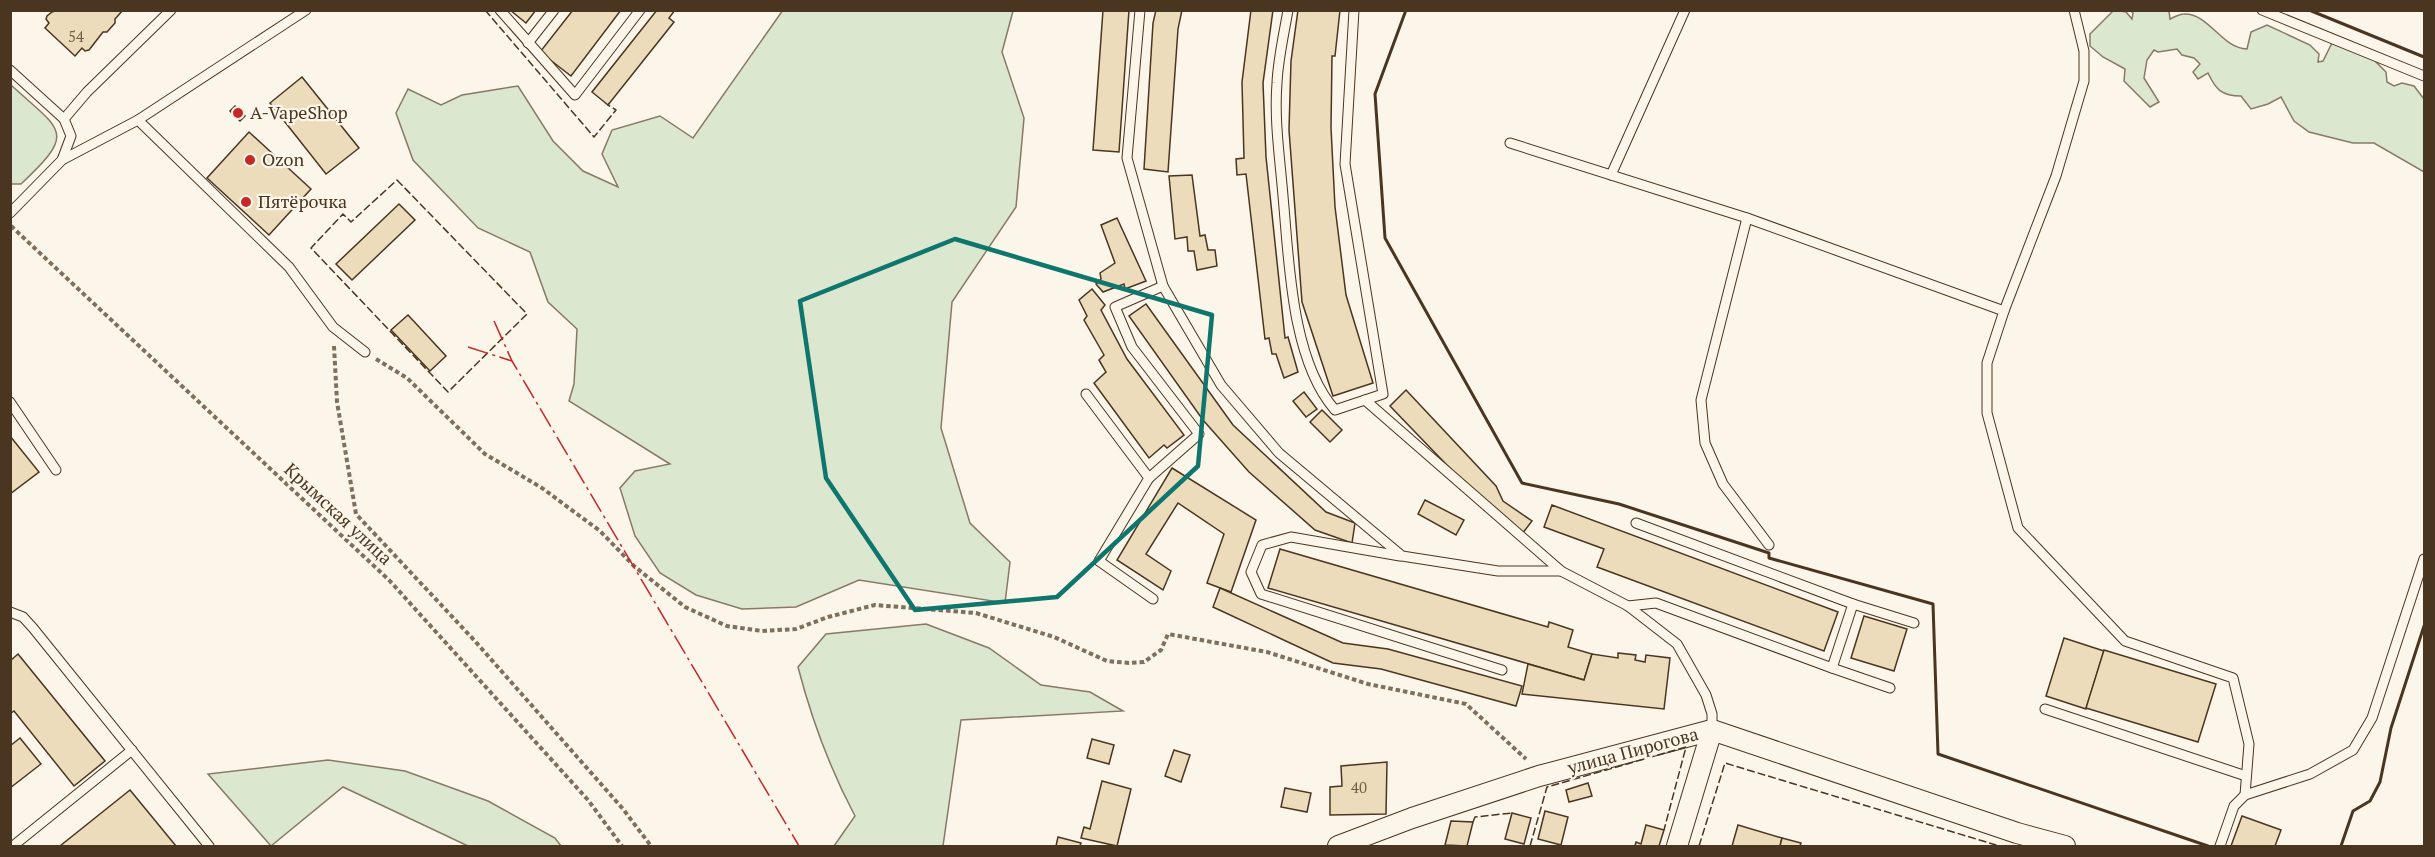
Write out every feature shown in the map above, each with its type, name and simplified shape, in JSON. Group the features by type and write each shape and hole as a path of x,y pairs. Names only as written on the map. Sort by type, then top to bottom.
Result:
{"street":[{"name":"улица Пирогова","path":"1338,846 1412,818 1539,776 1712,730 2015,840 2065,846"},
{"path":"1677,846 1712,730"}],"lane":[{"path":"64,119 87,92 171,10"},
{"path":"10,213 62,160 138,120 306,10"},
{"path":"500,10 575,95 640,10"},
{"path":"528,43 554,10"},
{"path":"1140,10 1127,158 1163,286 1221,385 1279,453 1402,556"},
{"path":"1288,10 1276,83 1278,137 1293,306 1314,379 1324,397 1335,410 1383,394 1345,164 1354,10"},
{"path":"1611,176 1685,10"},
{"path":"2074,10 2084,51 2084,81 2056,176 2004,311 1987,363 1987,413 2018,528 2125,641 2233,678 2249,744 2245,795"},
{"path":"2262,10 2424,76"},
{"path":"10,70 64,119 71,136 62,160"},
{"path":"138,120 289,267 333,327 365,352"},
{"path":"1510,143 1747,218 2004,311"},
{"path":"1747,218 1701,400 1705,443 1723,484 1769,545"},
{"path":"1153,599 1099,561 1149,478 1198,434 1132,347 1115,307 1163,286"},
{"path":"1086,394 1149,478"},
{"path":"1365,400 1561,571 1628,606 1677,644 1706,695 1712,714 1712,730"},
{"path":"10,402 56,470"},
{"path":"1636,523 1852,604 1914,622"},
{"path":"1502,670 1261,594 1251,572 1262,545 1291,537 1498,571 1561,571"},
{"path":"2220,846 2234,806 2245,795 2310,774 2353,750 2372,718 2424,559"},
{"path":"1628,606 1656,603 1890,688"},
{"path":"1832,668 1852,604"},
{"path":"10,612 23,617 209,846"},
{"path":"2045,709 2246,776"},
{"path":"13,846 132,750"}],"path":[{"name":"Крымская улица","path":"10,225 389,580 588,800 622,846"},
{"path":"333,327 337,402 356,514 474,640 623,809 651,846"},
{"path":"365,352 407,378 485,454 542,488 600,531 634,566 685,607 727,626 762,632 796,629 828,616 875,605 976,613 1054,637 1107,661 1144,662 1161,650 1168,634 1267,652 1368,684 1466,704 1525,758 1539,776"}],"highlighted area":[{"path":"955,239 1212,315 1198,466 1057,597 915,610 826,478 800,301"}],"green space":[{"path":"783,10 1013,11 1002,52 1024,118 1016,207 952,302 941,428 970,523 1010,562 1005,603 859,580 796,607 742,609 696,595 660,573 635,536 620,488 635,471 670,464 569,401 574,384 577,329 548,302 530,252 478,228 413,160 396,113 408,89 441,105 462,95 518,86 553,141 583,171 618,187 602,154 612,130 660,116 693,138"},
{"path":"2114,10 2126,12 2132,19 2131,11 2169,11 2170,19 2182,14 2193,15 2208,24 2230,43 2247,49 2251,32 2267,25 2310,45 2319,54 2318,62 2323,61 2332,43 2373,59 2386,72 2387,82 2394,86 2402,83 2414,86 2424,99 2424,172 2374,143 2353,143 2309,132 2294,121 2281,97 2251,109 2241,96 2229,95 2220,91 2208,73 2198,79 2193,72 2200,64 2194,58 2182,55 2177,49 2158,52 2154,50 2147,60 2144,78 2159,102 2150,107 2124,81 2125,69 2103,57 2090,46 2090,34"},
{"path":"11,85 42,112 56,132 56,142 51,153 21,184 11,184"},
{"path":"926,624 989,648 1041,685 1090,692 1123,711 961,720 943,846 834,846 855,816 822,743 798,667 826,634"},
{"path":"328,760 405,771 488,801 555,838 561,846 468,846 343,787 271,846 208,774"}],"building":[{"path":"58,10 123,10 115,19 115,23 107,32 103,32 89,50 85,51 82,48 75,56 45,28 49,23 47,16"},
{"path":"510,10 536,10 526,23"},
{"path":"573,10 621,10 571,76 540,52"},
{"path":"657,10 675,10 669,18 674,22 608,105 592,92"},
{"path":"1103,10 1129,10 1119,152 1093,150"},
{"path":"1156,10 1182,10 1178,29 1168,172 1144,169 1153,23"},
{"path":"1251,10 1273,10 1263,83 1266,157 1285,338 1288,337 1298,372 1284,378 1276,354 1272,354 1269,338 1265,339 1246,174 1237,175 1236,159 1244,158 1242,82"},
{"path":"1298,10 1340,10 1335,56 1332,56 1331,128 1335,207 1346,295 1373,383 1333,396 1302,302 1289,130 1291,61"},
{"path":"302,77 359,148 326,174 270,103"},
{"path":"235,106 245,116 240,121 230,111"},
{"path":"249,132 311,189 269,235 207,178"},
{"path":"1192,175 1200,236 1205,235 1208,250 1215,250 1217,266 1197,270 1194,251 1188,251 1187,237 1175,239 1169,176"},
{"path":"399,204 415,220 352,280 336,264"},
{"path":"1117,218 1146,281 1125,289 1124,284 1103,292 1096,284 1101,279 1100,273 1115,263 1101,225"},
{"path":"1092,289 1105,305 1101,310 1127,359 1184,435 1167,448 1164,445 1149,458 1094,383 1106,372 1099,360 1104,355 1084,320 1087,316 1079,300"},
{"path":"1146,304 1233,425 1326,512 1355,523 1352,543 1315,530 1249,472 1203,420 1129,316"},
{"path":"408,315 446,356 430,371 391,330"},
{"path":"1406,390 1496,486 1503,501 1532,521 1522,534 1494,514 1390,406"},
{"path":"1304,392 1317,409 1306,417 1293,401"},
{"path":"1322,410 1342,430 1330,442 1310,422"},
{"path":"10,436 39,472 10,494"},
{"path":"1172,468 1256,520 1231,592 1207,583 1224,534 1178,503 1146,554 1171,571 1163,590 1117,560"},
{"path":"1425,500 1464,520 1456,535 1418,514"},
{"path":"1552,505 1838,612 1824,651 1597,567 1604,549 1544,527"},
{"path":"1280,549 1548,627 1549,622 1573,630 1568,647 1592,654 1584,680 1268,588"},
{"path":"1220,588 1343,643 1388,649 1522,686 1516,706 1381,669 1333,663 1213,607"},
{"path":"1864,616 1907,629 1894,671 1851,658"},
{"path":"2064,638 2104,651 2086,709 2046,696"},
{"path":"2104,650 2216,684 2198,742 2086,708"},
{"path":"1618,653 1636,655 1635,660 1645,662 1646,655 1670,658 1664,709 1522,694 1528,664 1584,680 1592,654 1618,658"},
{"path":"18,654 105,761 74,786 14,711 10,714 10,661"},
{"path":"20,738 41,764 10,788 10,746"},
{"path":"1092,739 1114,745 1109,764 1087,758"},
{"path":"1174,750 1190,755 1181,782 1165,776"},
{"path":"1387,762 1386,814 1330,815 1330,787 1342,786 1341,766"},
{"path":"1102,781 1131,789 1117,846 1081,838 1084,827 1090,829"},
{"path":"1588,783 1592,796 1569,802 1566,790"},
{"path":"1285,788 1311,793 1307,812 1281,807"},
{"path":"130,790 176,846 60,846"},
{"path":"1545,811 1568,817 1561,845 1538,839"},
{"path":"1512,813 1531,818 1524,844 1505,839"},
{"path":"2242,816 2281,830 2275,846 2231,846"},
{"path":"1451,821 1473,822 1467,846 1445,845"},
{"path":"1646,825 1664,830 1659,846 1635,846 1636,842 1641,844"},
{"path":"1738,825 1782,838 1780,846 1732,846"},
{"path":"1058,837 1081,843 1080,846 1056,846"},
{"path":"1782,838 1801,843 1800,846 1780,846"}],"fence":[{"path":"485,10 594,137 616,110 608,105 609,103"},
{"path":"397,180 527,314 448,392 311,248 343,214 351,222 397,180"},
{"path":"1530,846 1547,787 1686,747 1664,830"},
{"path":"1699,846 1725,763 1996,846"},
{"path":"1473,822 1475,817 1512,813"}],"wall":[{"path":"1406,10 1375,94 1385,238 1522,483 1619,504 1769,553 1769,558 1933,604 1938,754 2208,846"},
{"path":"2309,10 2424,57"},
{"path":"2341,846 2353,811 2370,801 2380,782 2391,728 2424,626"}],"power":[{"path":"494,321 512,361 799,846"},
{"path":"468,347 512,361"}],"place":[{"name":"A-VapeShop","path":"238,113"},
{"name":"Ozon","path":"250,160"},
{"name":"Пятёрочка","path":"246,202"}]}
